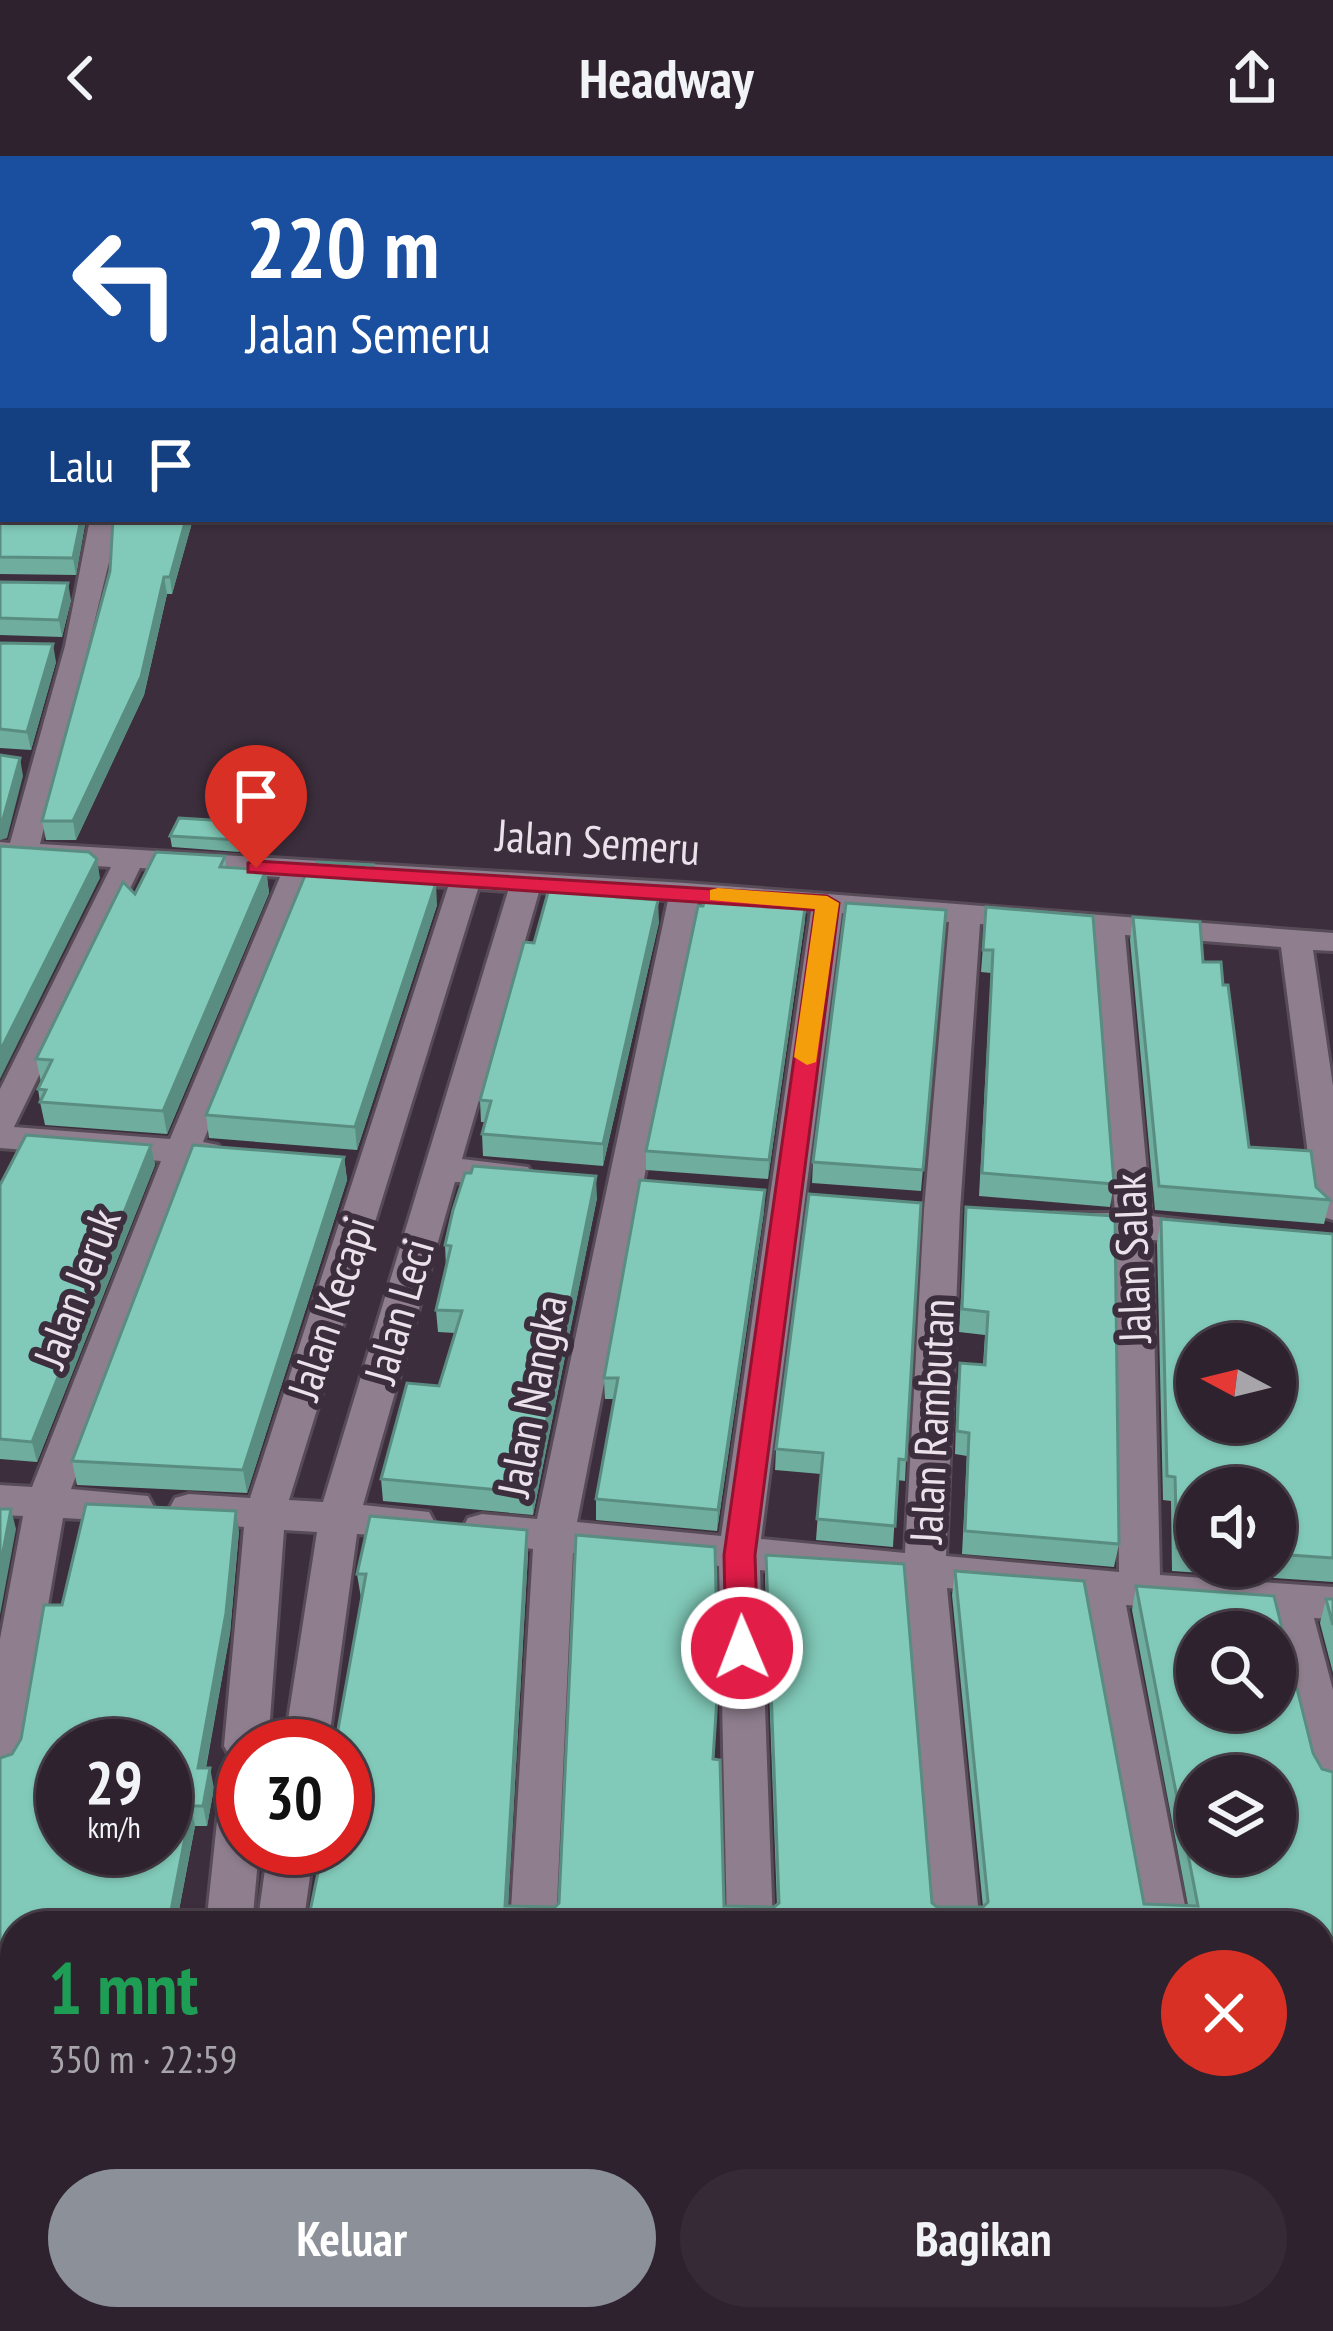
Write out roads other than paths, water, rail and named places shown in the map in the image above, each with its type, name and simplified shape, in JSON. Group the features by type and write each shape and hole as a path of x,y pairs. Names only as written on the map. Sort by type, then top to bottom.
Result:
{"street":[{"path":"12,852 49,765 81,650 83,588 101,522"},
{"path":"40,650 81,650"},
{"path":"16,763 49,765"},
{"name":"Jalan Semeru","path":"12,852 685,892 1333,942"},
{"path":"0,1123 130,859"},
{"name":"Jalan Jeruk","path":"0,1756 45,1504 298,870"},
{"name":"Jalan Kecapi","path":"248,1719 266,1512 466,879"},
{"name":"Jalan Leci","path":"310,1719 339,1517 526,883"},
{"name":"Jalan Nangka","path":"534,1911 554,1535 634,1184 685,892"},
{"path":"750,1911 740,1555 776,1195 827,903"},
{"name":"Jalan Rambutan","path":"956,1911 925,1569 942,1210 965,915"},
{"path":"453,920 514,925"},
{"name":"Jalan Salak","path":"1109,927 1134,1227 1121,1589 1164,1911"},
{"path":"1296,940 1333,1208"},
{"path":"0,1136 247,1156"},
{"path":"333,1163 376,1167"},
{"path":"440,1169 634,1184"},
{"path":"776,1195 832,1200"},
{"path":"898,1206 984,1214"},
{"path":"1027,1218 1244,1235"},
{"path":"0,1500 339,1517 1121,1589 1333,1603"},
{"path":"1289,1601 1333,1775"},
{"path":"230,1911 234,1875"},
{"path":"282,1911 287,1875"}]}
